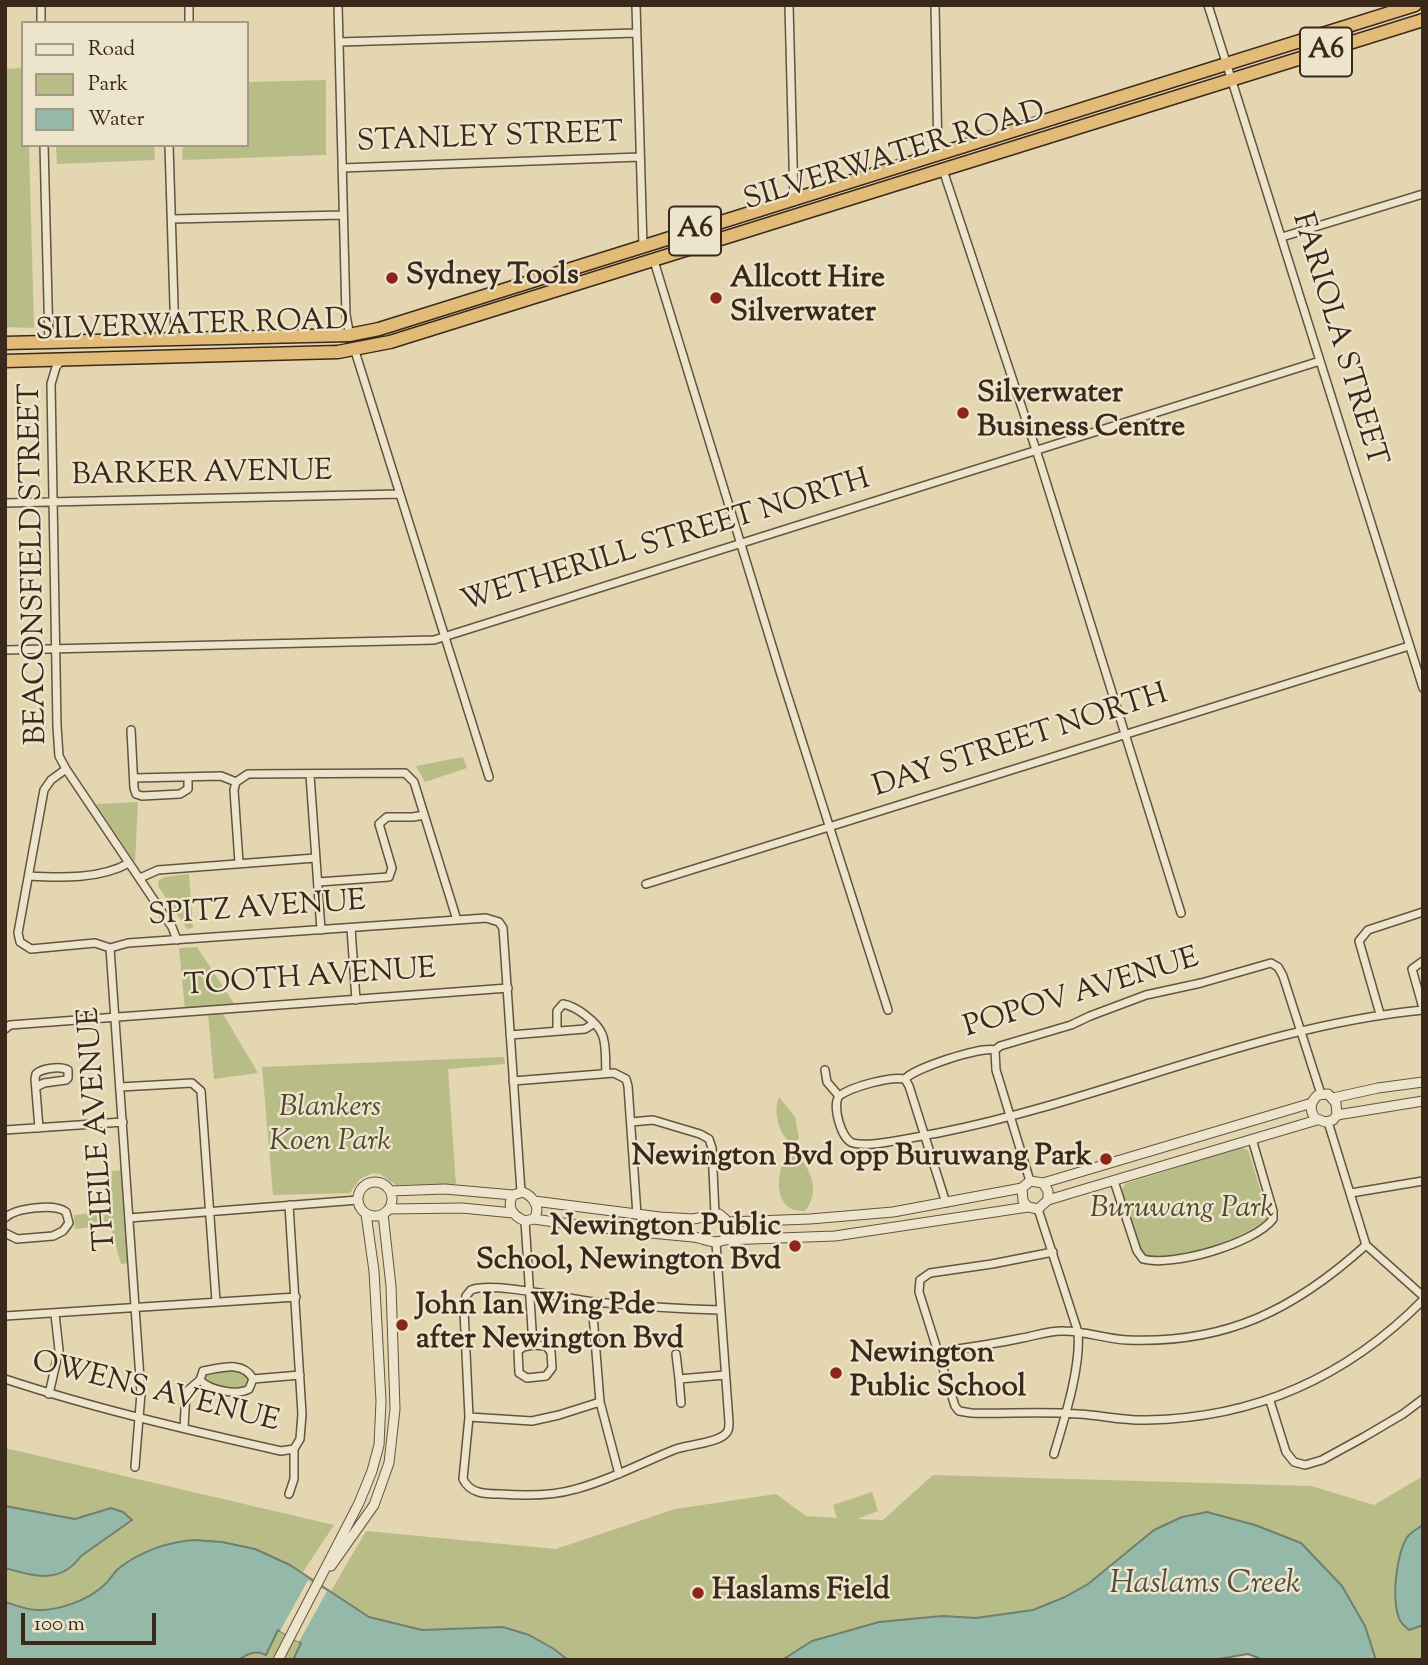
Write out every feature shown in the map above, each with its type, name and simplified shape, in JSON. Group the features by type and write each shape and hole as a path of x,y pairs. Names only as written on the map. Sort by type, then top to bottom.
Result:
{"highway":[{"name":"SILVERWATER ROAD","path":"5,343 349,335 379,329 1415,5"},
{"name":"SILVERWATER ROAD","path":"5,361 318,353 355,350 401,339 1423,20"}],"street":[{"path":"338,5 346,315 349,335 489,778"},
{"path":"636,5 643,248"},
{"path":"789,5 794,200"},
{"path":"935,5 939,155"},
{"name":"FARIOLA STREET","path":"1208,5 1423,688"},
{"path":"339,42 636,33"},
{"name":"BEACONSFIELD STREET","path":"44,147 49,342"},
{"path":"169,147 175,338"},
{"name":"STANLEY STREET","path":"342,168 640,158"},
{"path":"943,170 1036,450 1181,913"},
{"path":"1282,237 1423,194"},
{"path":"172,219 343,215"},
{"path":"654,261 888,1010"},
{"name":"BEACONSFIELD STREET","path":"63,359 56,367 51,384 58,746 66,769"},
{"name":"WETHERILL STREET NORTH","path":"5,650 429,640 444,637 1320,361"},
{"name":"BARKER AVENUE","path":"5,503 400,494"},
{"name":"DAY STREET NORTH","path":"646,884 1409,646"},
{"path":"131,730 136,794 155,796 185,792 189,785 188,777"},
{"path":"129,863 110,873 29,876 44,790 51,780 66,769 172,927 177,940"},
{"path":"239,863 234,790 241,777 405,773 414,782 457,920"},
{"path":"310,775 321,930"},
{"path":"134,778 220,776 236,782"},
{"path":"154,777 155,796"},
{"path":"318,883 389,877 392,868 379,824 390,816 424,815"},
{"path":"140,878 159,870 315,858"},
{"name":"SPITZ AVENUE","path":"29,876 18,933 20,942 31,949 95,943 110,948 128,943 491,918 503,928 508,988"},
{"path":"1380,1014 1359,941 1368,930 1423,912"},
{"path":"351,928 356,1000"},
{"name":"THEILE AVENUE","path":"110,948 141,1393 135,1467"},
{"path":"825,1070 827,1082 839,1096 836,1107 845,1136 851,1142 864,1143 924,1135 1011,1117 1301,1031 1380,1014 1423,1009 1412,969 1423,961"},
{"name":"POPOV AVENUE","path":"839,1096 846,1091 876,1082 904,1078 918,1069 981,1050 995,1050 1000,1046 1071,1025 1146,995 1201,983 1265,963 1275,964 1283,976 1301,1031"},
{"path":"508,988 517,1194 510,1205 513,1213"},
{"name":"TOOTH AVENUE","path":"5,1028 10,1025 508,988"},
{"path":"557,1030 557,1011 563,1004 570,1005 593,1024 603,1036 606,1073"},
{"path":"510,1035 585,1029 593,1024"},
{"path":"1301,1031 1321,1094"},
{"path":"995,1050 996,1070 1030,1181"},
{"path":"36,1087 66,1080 68,1070 64,1068 39,1071 35,1079 39,1128"},
{"path":"513,1081 606,1073 617,1073 626,1079 637,1215"},
{"path":"904,1078 909,1086 946,1203"},
{"path":"1321,1094 1333,1098 1423,1082"},
{"path":"120,1087 191,1083 198,1087 202,1095 216,1301"},
{"path":"727,1222 892,1212 1022,1188 1030,1181 1043,1183 1312,1103 1321,1094"},
{"path":"1333,1098 1337,1105 1337,1115"},
{"path":"1038,1209 1048,1200 1317,1120 1328,1122 1337,1115 1423,1101"},
{"path":"1312,1103 1312,1112 1317,1120"},
{"path":"631,1122 653,1120 701,1134 709,1139 712,1148 711,1216 703,1226 706,1239"},
{"path":"5,1130 123,1122"},
{"path":"1053,1252 924,1276 920,1280 919,1292 953,1400 959,1411 1066,1413 1147,1420 1195,1416 1270,1401 1301,1388 1349,1361 1386,1335 1423,1298 1366,1245 1328,1122"},
{"path":"1114,1181 1137,1251 1143,1259 1159,1261 1202,1254 1251,1235 1273,1219 1252,1139"},
{"path":"1351,1193 1423,1181"},
{"path":"278,1660 367,1486 379,1445 381,1401 375,1287 366,1214 358,1200 360,1190 368,1183 383,1184 390,1191 392,1200 386,1211 395,1409 389,1463 374,1506 317,1584"},
{"path":"1043,1183 1048,1191 1048,1200"},
{"path":"1022,1188 1022,1195 1028,1207"},
{"path":"390,1191 445,1189 527,1194 538,1210 529,1220 529,1291 533,1345"},
{"path":"129,1218 358,1200"},
{"path":"534,1202 637,1215 722,1216 727,1222 728,1231 720,1241 720,1310 729,1422 727,1433 681,1447 578,1489 541,1494 484,1493 468,1487 463,1479 469,1417 464,1310 466,1296 471,1290 479,1287 529,1291 592,1301 720,1310"},
{"path":"289,1205 302,1429 294,1449 294,1479 289,1494"},
{"path":"5,1218 19,1211 56,1207 65,1212 69,1223 64,1231 53,1236 18,1240 5,1233"},
{"path":"366,1214 377,1216 386,1211 462,1208 513,1213 529,1220 720,1241 824,1237 1028,1207 1038,1209"},
{"path":"1038,1209 1078,1332 1079,1345 1066,1413 1054,1454"},
{"path":"938,1353 1061,1331 1110,1339 1156,1340 1228,1328 1287,1306 1325,1281 1366,1245"},
{"path":"5,1316 296,1297"},
{"path":"592,1301 600,1402 619,1474"},
{"path":"49,1394 59,1350 55,1314"},
{"path":"533,1345 546,1346 550,1350 552,1368 546,1376 527,1378 519,1373 518,1351 523,1346 533,1345"},
{"path":"676,1354 681,1403"},
{"path":"184,1428 187,1392 200,1380 204,1371 240,1366 247,1370 253,1379"},
{"path":"253,1379 300,1375"},
{"path":"678,1379 725,1375"},
{"name":"OWENS AVENUE","path":"5,1379 49,1394 139,1418 281,1451 294,1449"},
{"path":"200,1380 208,1387 240,1393 249,1389 253,1379"},
{"path":"1270,1401 1289,1457 1299,1465 1310,1465 1394,1420 1423,1399"},
{"path":"469,1417 532,1421 600,1402"}],"green space":[{"path":"21,68 21,147 29,147 34,328 5,327 5,69"},
{"path":"326,80 326,155 182,160 183,147 248,147 248,82"},
{"path":"56,147 154,147 155,160 57,164"},
{"path":"463,757 467,768 425,782 416,766"},
{"path":"138,802 135,862 96,804"},
{"path":"189,874 193,928 187,929 158,886 159,880 165,877"},
{"path":"197,947 235,1005 185,1010 179,948"},
{"path":"222,1012 258,1073 214,1079 208,1014"},
{"name":"Blankers Koen Park","path":"504,1057 505,1064 448,1069 456,1184 396,1185 380,1174 373,1173 360,1179 350,1193 273,1195 262,1067"},
{"path":"779,1097 795,1117 799,1138 793,1145 778,1123"},
{"name":"Buruwang Park","path":"1241,1147 1248,1150 1269,1218 1225,1242 1192,1253 1175,1256 1142,1255 1121,1191 1125,1184"},
{"path":"795,1152 806,1166 812,1180 812,1196 805,1211 787,1206 779,1191 783,1162 787,1154"},
{"path":"122,1170 129,1263 121,1264 110,1225 75,1229 74,1215 109,1211 112,1171"},
{"path":"241,1370 250,1375 250,1384 241,1390 206,1382 204,1379 207,1372"},
{"path":"5,1448 334,1525 303,1572 245,1547 184,1541 164,1546 130,1561 97,1592 84,1600 49,1609 25,1608 5,1602"},
{"path":"933,1475 1311,1486 1374,1505 1423,1476 1423,1660 1376,1660 1365,1626 1342,1586 1301,1543 1255,1525 1207,1512 1065,1597 1033,1610 976,1618 942,1616 881,1622 807,1644 782,1660 568,1660 554,1649 422,1630 369,1617 331,1591 366,1531 556,1549 675,1509 776,1494 806,1516 837,1518 833,1505 872,1492 878,1511 857,1519 883,1520"},
{"path":"278,1630 301,1643 293,1660 239,1660 247,1653 261,1652"}],"water":[{"path":"5,1506 75,1519 111,1508 123,1512 132,1520 64,1571 46,1576 26,1574 5,1568"},
{"name":"Haslams Creek","path":"1207,1512 1255,1525 1301,1543 1342,1586 1365,1626 1376,1660 1264,1660 1248,1654 1213,1660 782,1660 812,1641 879,1622 942,1616 976,1618 1033,1610 1088,1584 1154,1530 1182,1517"},
{"path":"1423,1525 1423,1625 1409,1630 1398,1614 1396,1578 1404,1542"},
{"path":"194,1540 222,1542 255,1549 290,1565 369,1617 422,1630 503,1627 529,1635 568,1660 293,1660 301,1643 278,1630 266,1655 252,1653 239,1660 5,1660 5,1602 37,1610 72,1604 97,1591 118,1569 144,1553 174,1543"}],"pier":[{"path":"308,1580 327,1591 299,1642 280,1631"}],"place":[{"name":"Sydney Tools","path":"392,278"},
{"name":"Allcott Hire Silverwater","path":"716,298"},
{"name":"Silverwater Business Centre","path":"963,413"},
{"name":"Newington Bvd opp Buruwang Park","path":"1106,1159"},
{"name":"Newington Public School, Newington Bvd","path":"795,1246"},
{"name":"John Ian Wing Pde after Newington Bvd","path":"402,1325"},
{"name":"Newington Public School","path":"836,1373"},
{"name":"Haslams Field","path":"698,1593"}]}
